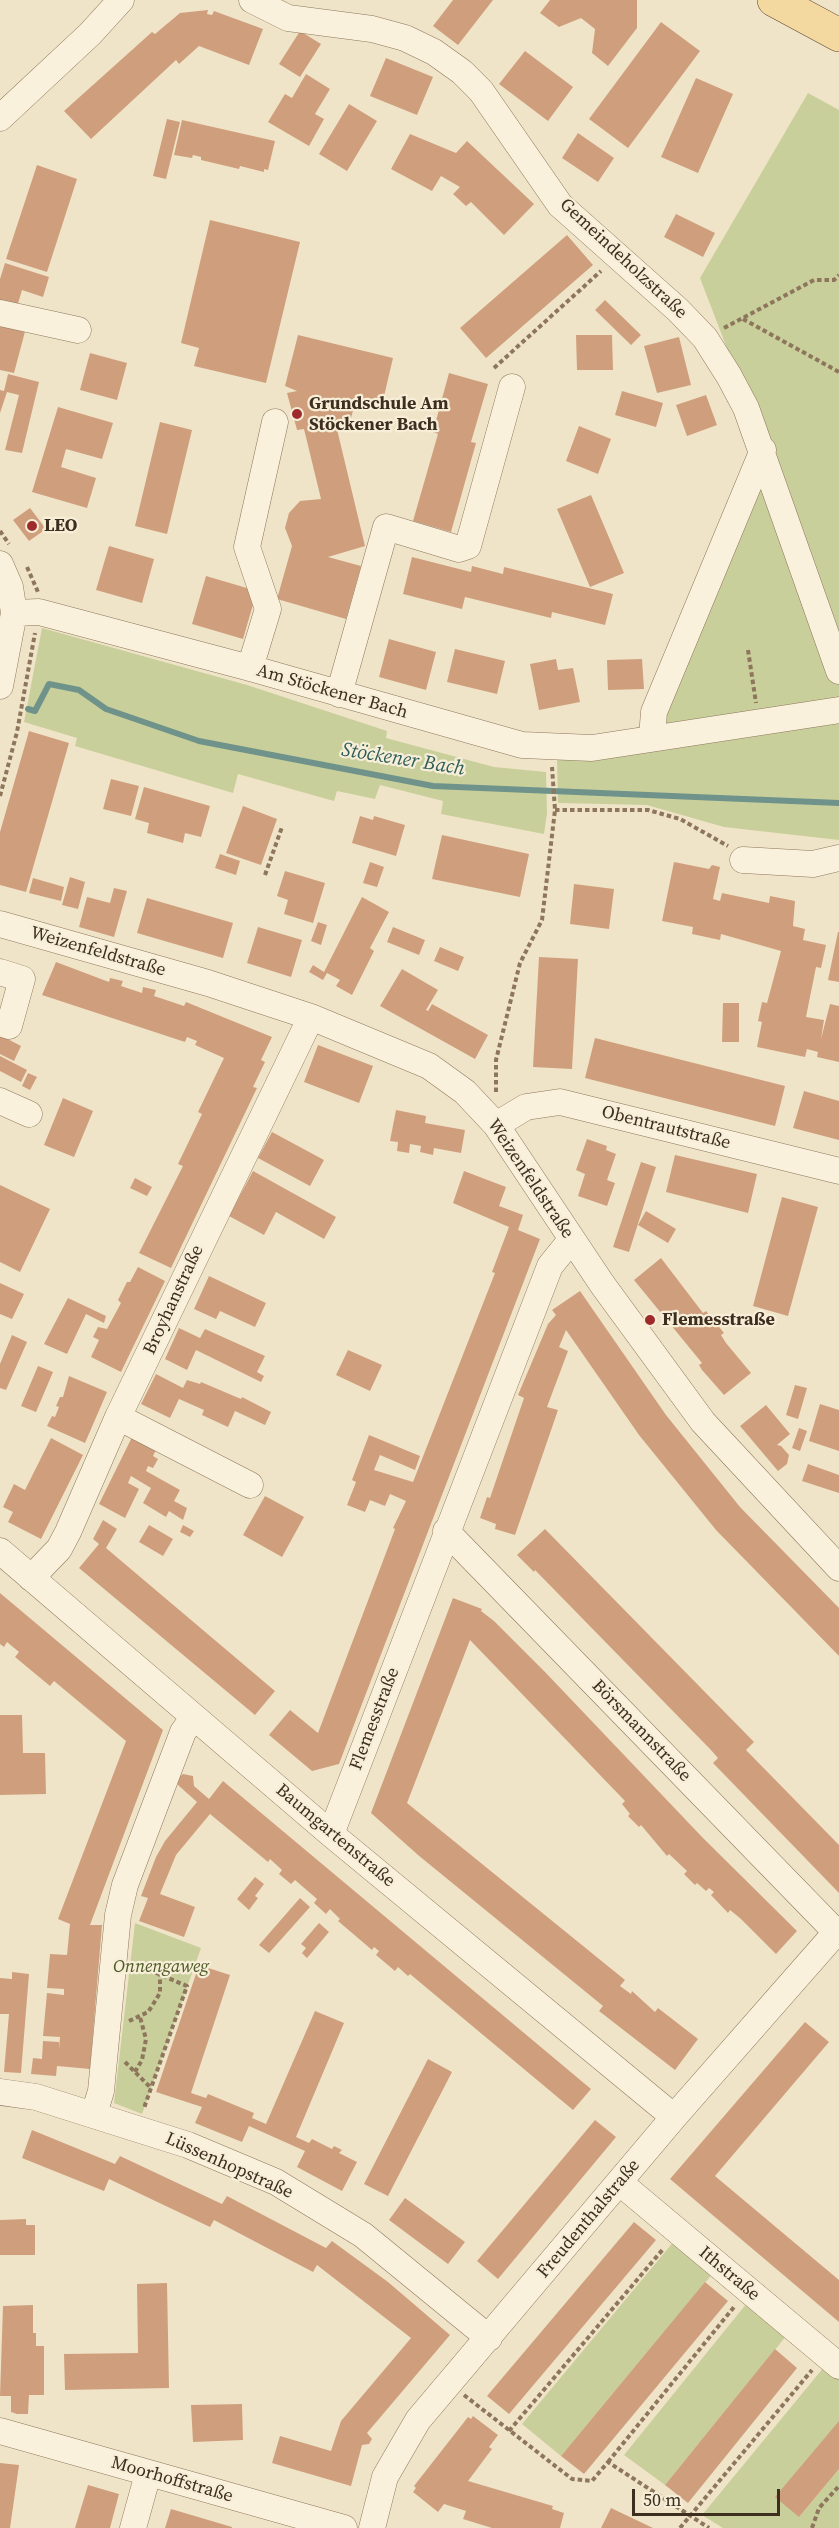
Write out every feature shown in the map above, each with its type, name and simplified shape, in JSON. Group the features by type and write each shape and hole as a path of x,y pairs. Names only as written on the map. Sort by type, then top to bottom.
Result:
{"main road":[{"path":"774,0 839,35"}],"street":[{"path":"0,118 90,34 121,0"},
{"name":"Gemeindeholzstraße","path":"252,0 288,18 372,29 405,38 434,52 462,72 481,91 560,205 678,309 705,338 734,384 763,450 839,671"},
{"path":"0,313 78,330"},
{"path":"339,694 386,527 459,549 468,546 512,387"},
{"path":"250,668 268,609 247,547 275,422"},
{"path":"652,737 654,712 763,450"},
{"path":"0,564 10,587 14,613 0,686"},
{"name":"Am Stöckener Bach","path":"14,613 39,612 250,668 522,745 592,748 839,710"},
{"path":"744,860 813,864 839,858"},
{"name":"Weizenfeldstraße","path":"0,924 208,983 311,1017 429,1066 465,1092 496,1125 571,1239 703,1422 839,1568"},
{"path":"0,972 22,979 9,1026 0,1023"},
{"name":"Broyhanstraße","path":"31,1578 59,1549 118,1417 311,1017"},
{"path":"0,1101 29,1114"},
{"name":"Obentrautstraße","path":"496,1125 526,1107 560,1102 839,1172"},
{"name":"Flemesstraße","path":"332,1834 446,1531 550,1266 571,1239"},
{"path":"118,1417 250,1485"},
{"name":"Börsmannstraße","path":"446,1531 838,1930"},
{"name":"Baumgartenstraße","path":"0,1551 332,1834 674,2117"},
{"path":"94,2114 101,2091 118,1915 125,1885 183,1731 194,1718"},
{"name":"Freudenthalstraße","path":"372,2528 385,2477 400,2447 418,2420 674,2117 838,1930"},
{"name":"Lüssenhopstraße","path":"0,2092 36,2097 137,2128 188,2145 276,2182 363,2235 489,2338"},
{"name":"Ithstraße","path":"620,2182 747,2290 834,2360"},
{"name":"Moorhoffstraße","path":"0,2431 148,2475 344,2528"},
{"path":"133,2528 148,2475"}],"path":[{"path":"494,368 618,256"},
{"path":"705,338 814,280 834,280 839,275"},
{"path":"743,319 839,372"},
{"path":"748,650 759,722"},
{"path":"496,1125 496,1060 520,963 542,920 555,810 552,768"},
{"path":"555,810 648,810 680,819 723,841 744,860"},
{"path":"265,875 282,827"},
{"path":"114,1955 187,1986 137,2128"},
{"path":"151,2088 135,2072 107,2031 140,2017 156,2001 160,1993 160,1975"},
{"path":"135,2072 142,2060 146,2039 140,2017"},
{"path":"509,2431 678,2231"},
{"path":"450,2384 572,2479 592,2481 747,2290"},
{"path":"680,2528 834,2360"},
{"path":"608,2462 709,2528"},
{"path":"812,2528 819,2508 839,2486"}],"green space":[{"path":"808,93 839,110 839,840 724,827 647,805 558,803 557,758 657,720 768,442 733,364 700,278"},
{"path":"42,628 247,685 387,731 386,738 494,767 546,772 547,813 544,834 441,814 443,801 380,785 375,799 337,791 334,801 238,774 233,793 75,746 77,738 24,722"},
{"name":"Onnengaweg","path":"135,1923 201,1948 142,2114 114,2103"},
{"path":"675,2240 714,2272 561,2456 522,2424"},
{"path":"747,2303 787,2335 665,2485 624,2455"},
{"path":"824,2367 839,2378 839,2421 799,2517 839,2469 839,2528 723,2528 702,2515"}],"building":[{"path":"453,0 493,0 458,45 433,26"},
{"path":"550,0 637,0 637,28 608,66 592,53 595,29 581,18 559,27 540,13"},
{"path":"208,10 207,14 212,15 214,11 263,29 249,65 199,46 179,64 176,60 91,139 64,111 152,32 155,34 180,13"},
{"path":"661,22 700,51 628,148 589,119"},
{"path":"300,31 321,44 300,77 279,64"},
{"path":"525,51 573,87 548,121 499,84"},
{"path":"386,58 433,77 417,115 370,96"},
{"path":"306,74 330,89 315,114 324,119 309,146 268,122 285,94 292,98"},
{"path":"696,78 733,94 698,173 661,157"},
{"path":"349,104 377,121 347,171 319,154"},
{"path":"167,119 180,122 166,179 153,176"},
{"path":"182,120 275,141 268,170 264,169 264,172 240,166 239,169 201,160 201,157 193,155 192,158 174,155"},
{"path":"578,133 614,158 598,182 562,158"},
{"path":"410,134 456,153 467,141 534,204 504,235 471,202 466,206 453,194 460,187 441,176 432,191 391,169"},
{"path":"37,165 77,179 47,272 6,259"},
{"path":"676,214 715,233 703,257 664,237"},
{"path":"210,220 300,242 266,383 194,366 199,348 181,343"},
{"path":"567,235 593,265 486,358 460,328"},
{"path":"5,263 49,277 43,297 22,290 17,307 0,302 0,279"},
{"path":"605,300 641,335 631,345 595,310"},
{"path":"0,317 27,324 14,373 0,370"},
{"path":"298,335 393,358 381,409 355,403 351,418 335,421 365,546 328,557 361,566 346,619 277,599 292,546 285,528 289,513 300,501 321,499 304,429 297,430 287,393 297,391 285,386"},
{"path":"576,335 612,335 613,370 577,370"},
{"path":"679,337 691,385 657,393 644,346"},
{"path":"90,353 127,363 117,400 80,390"},
{"path":"449,373 488,384 471,442 476,443 451,532 413,521 438,434 433,432"},
{"path":"8,374 39,382 22,453 5,450 19,395 7,392 0,413 0,390 4,391"},
{"path":"622,391 663,403 656,427 615,415"},
{"path":"706,395 717,425 687,436 676,405"},
{"path":"58,407 113,423 102,459 66,449 61,467 96,478 87,508 32,492"},
{"path":"160,422 192,430 167,534 135,526"},
{"path":"579,426 611,439 598,474 566,461"},
{"path":"591,495 624,573 590,587 557,509"},
{"path":"30,508 46,529 29,541 13,520"},
{"path":"109,546 154,559 142,603 96,590"},
{"path":"412,557 471,572 472,566 503,574 504,567 613,594 605,625 552,612 551,618 465,597 462,609 403,594"},
{"path":"206,576 257,591 243,639 192,624"},
{"path":"389,639 436,652 426,690 379,677"},
{"path":"455,649 505,661 497,694 447,682"},
{"path":"556,659 558,670 573,668 580,702 539,710 530,664"},
{"path":"642,659 644,689 608,690 607,660"},
{"path":"29,731 69,743 26,892 0,885 0,832"},
{"path":"111,779 139,786 131,816 103,809"},
{"path":"144,787 210,806 201,837 185,833 183,843 147,833 149,823 135,819"},
{"path":"243,806 277,819 261,865 226,853"},
{"path":"360,816 373,820 374,816 405,825 396,856 352,843"},
{"path":"442,835 529,854 520,897 432,879"},
{"path":"220,854 240,861 236,875 215,868"},
{"path":"370,862 384,867 377,887 363,883"},
{"path":"674,862 709,869 712,865 720,867 713,899 720,901 722,893 769,903 770,896 795,901 793,926 805,929 803,940 826,945 821,968 816,967 806,1017 824,1020 821,1039 830,1004 839,1006 839,1062 817,1057 818,1052 807,1049 805,1057 757,1047 762,1022 758,1021 762,1002 767,1003 781,951 721,934 720,940 692,934 693,927 662,921"},
{"path":"285,871 325,883 313,923 284,914 288,900 277,896"},
{"path":"70,877 85,882 78,909 62,905"},
{"path":"33,878 64,887 61,901 29,893"},
{"path":"574,884 614,889 609,929 570,924"},
{"path":"114,888 127,891 114,937 79,927 87,897 110,903"},
{"path":"362,897 389,912 370,948 374,951 352,995 336,986 340,980 327,973 323,980 309,972 313,965 324,972"},
{"path":"147,898 233,923 223,958 137,933"},
{"path":"318,922 327,925 321,945 311,941"},
{"path":"258,927 302,940 291,977 247,963"},
{"path":"393,927 425,940 419,955 387,942"},
{"path":"839,932 839,982 828,980"},
{"path":"440,947 464,957 458,971 434,961"},
{"path":"539,957 578,959 572,1069 533,1067"},
{"path":"56,962 109,982 110,978 123,981 121,986 142,993 143,987 156,990 154,996 184,1006 186,1002 272,1037 261,1060 265,1062 253,1087 257,1088 171,1268 139,1253 183,1166 178,1164 202,1114 198,1112 224,1058 195,1045 197,1041 187,1037 185,1042 42,995"},
{"path":"402,969 438,990 426,1010 428,1011 432,1004 488,1035 475,1059 380,1006"},
{"path":"723,1003 739,1003 739,1042 722,1042"},
{"path":"0,1035 21,1046 14,1061 0,1054"},
{"path":"595,1038 785,1086 775,1126 585,1078"},
{"path":"318,1045 373,1066 359,1103 304,1082"},
{"path":"0,1056 27,1070 21,1082 0,1071"},
{"path":"28,1073 37,1077 30,1090 22,1086"},
{"path":"804,1091 839,1101 839,1140 793,1128"},
{"path":"63,1098 93,1111 74,1157 44,1145"},
{"path":"396,1110 426,1116 425,1123 465,1130 461,1153 434,1148 433,1155 420,1152 421,1146 410,1144 409,1153 397,1151 398,1142 390,1141"},
{"path":"272,1132 324,1160 310,1186 258,1158"},
{"path":"587,1139 607,1146 606,1150 616,1154 607,1180 615,1183 607,1206 578,1196 585,1174 576,1170"},
{"path":"675,1155 757,1174 748,1213 666,1192"},
{"path":"641,1162 656,1167 629,1252 613,1247"},
{"path":"253,1171 336,1217 324,1239 276,1212 264,1235 229,1216"},
{"path":"464,1171 506,1187 499,1206 523,1215 518,1230 540,1239 339,1764 312,1771 269,1735 290,1710 318,1733 395,1529 393,1528 406,1501 390,1494 385,1506 370,1500 365,1512 347,1505 356,1482 352,1480 369,1435 420,1456 415,1470 380,1455 374,1470 413,1482 495,1273 492,1272 509,1227 453,1203"},
{"path":"135,1178 152,1187 147,1196 130,1188"},
{"path":"0,1185 50,1209 20,1272 0,1262"},
{"path":"782,1197 818,1207 788,1316 753,1306"},
{"path":"646,1211 676,1229 668,1243 638,1225"},
{"path":"661,1258 703,1313 706,1311 724,1333 721,1335 726,1343 751,1373 724,1395 702,1370 699,1365 702,1363 634,1280"},
{"path":"138,1267 165,1281 121,1372 91,1357 99,1340 93,1337 98,1327 107,1329 121,1303 118,1300 127,1282 130,1282"},
{"path":"209,1276 266,1303 255,1327 220,1311 216,1319 194,1309"},
{"path":"0,1283 24,1294 12,1319 0,1314"},
{"path":"580,1291 666,1415 740,1507 839,1608 839,1656 716,1530 639,1435 566,1330 559,1347 568,1351 547,1407 558,1410 515,1535 495,1529 496,1524 480,1518 487,1497 490,1498 524,1398 518,1395 548,1324 556,1315 552,1310"},
{"path":"68,1298 106,1316 104,1323 86,1314 67,1354 44,1344"},
{"path":"179,1328 200,1338 205,1329 265,1356 257,1372 264,1376 261,1382 196,1350 187,1370 165,1359"},
{"path":"12,1335 27,1342 6,1390 0,1388 0,1364"},
{"path":"348,1350 382,1365 370,1391 336,1375"},
{"path":"38,1366 53,1372 36,1412 21,1406"},
{"path":"156,1374 183,1388 187,1380 200,1384 201,1382 241,1399 242,1397 271,1412 265,1425 235,1411 228,1427 202,1415 204,1410 179,1399 170,1418 141,1404"},
{"path":"69,1376 107,1392 85,1443 47,1426 52,1416 55,1417 59,1407 56,1406 60,1397 63,1397"},
{"path":"795,1385 807,1388 798,1419 786,1415"},
{"path":"820,1404 839,1410 839,1451 809,1441"},
{"path":"766,1405 790,1434 777,1445 789,1455 787,1464 778,1471 740,1426"},
{"path":"799,1428 807,1431 800,1451 792,1448"},
{"path":"135,1431 159,1444 153,1456 158,1459 153,1468 148,1466 146,1471 180,1490 174,1501 187,1508 183,1520 169,1511 166,1517 143,1503 151,1488 131,1476 128,1483 139,1489 125,1518 99,1504"},
{"path":"51,1438 83,1455 41,1539 8,1522 13,1512 3,1507 14,1484 25,1490"},
{"path":"808,1464 839,1475 839,1493 802,1481"},
{"path":"265,1496 304,1517 282,1557 243,1535"},
{"path":"103,1520 117,1529 106,1548 275,1691 255,1715 79,1568 99,1544 93,1539"},
{"path":"149,1525 173,1539 163,1556 139,1542"},
{"path":"183,1525 194,1531 190,1537 180,1532"},
{"path":"545,1529 754,1742 746,1750 839,1845 839,1893 713,1763 718,1758 710,1749 535,1570 534,1572 517,1555"},
{"path":"0,1593 163,1730 90,1925 102,1925 90,2069 57,2066 56,2076 31,2074 33,2058 42,2059 43,2041 59,2042 59,2049 60,2037 43,2036 47,1993 64,1995 64,1989 47,1988 50,1954 67,1955 70,1924 58,1919 126,1741 54,1681 50,1686 15,1657 19,1652 7,1642 4,1647 0,1644"},
{"path":"453,1598 482,1609 481,1611 546,1673 703,1838 797,1931 776,1954 741,1919 730,1910 728,1913 711,1895 714,1892 709,1888 706,1891 697,1883 695,1885 684,1874 687,1871 669,1854 667,1856 641,1825 639,1827 628,1816 630,1814 622,1804 625,1801 470,1640 407,1803 625,1980 620,1986 631,1994 632,1991 655,2012 658,2008 698,2039 675,2070 599,2011 603,2006 418,1855 371,1813"},
{"path":"0,1715 22,1715 23,1753 45,1753 46,1794 0,1795"},
{"path":"183,1774 193,1776 194,1786 209,1799 223,1781 591,2089 573,2110 410,1974 408,1976 398,1967 395,1971 376,1955 379,1951 374,1947 372,1950 338,1921 340,1919 330,1909 326,1914 314,1903 317,1899 295,1880 291,1884 279,1874 282,1870 270,1859 268,1862 210,1814 176,1855 160,1894 195,1907 184,1937 139,1921 148,1898 141,1896 156,1857 165,1841 197,1802 178,1785 178,1778"},
{"path":"255,1877 264,1884 249,1910 237,1899"},
{"path":"300,1898 310,1907 269,1953 259,1945"},
{"path":"319,1923 329,1932 307,1958 302,1953 306,1948 301,1944"},
{"path":"199,1965 230,1975 191,2093 206,2098 208,2094 254,2113 252,2118 266,2124 315,2011 344,2023 296,2137 309,2143 312,2139 332,2149 334,2146 342,2150 339,2153 357,2162 342,2191 297,2167 305,2151 249,2126 242,2142 195,2123 202,2107 156,2092"},
{"path":"12,1972 29,1974 21,2073 4,2072 9,2014 0,2014 0,1978 12,1979"},
{"path":"805,2022 829,2042 715,2176 839,2280 839,2322 670,2179"},
{"path":"428,2059 452,2072 388,2196 364,2184"},
{"path":"595,2120 616,2137 498,2279 477,2261"},
{"path":"32,2130 115,2164 120,2156 222,2204 227,2196 326,2248 332,2241 388,2282 450,2335 367,2433 372,2439 369,2444 362,2445 351,2486 272,2463 280,2436 331,2451 341,2421 411,2338 317,2265 313,2272 214,2220 210,2227 109,2179 104,2191 22,2158"},
{"path":"405,2198 465,2242 448,2264 389,2220"},
{"path":"26,2219 26,2225 35,2225 35,2255 0,2255 0,2220"},
{"path":"634,2222 656,2240 509,2414 487,2396"},
{"path":"705,2282 728,2301 584,2474 561,2456"},
{"path":"167,2283 169,2388 65,2390 64,2354 138,2353 137,2284"},
{"path":"33,2305 33,2333 36,2333 36,2346 44,2346 44,2395 29,2395 28,2414 17,2414 11,2412 11,2396 0,2396 3,2306"},
{"path":"775,2349 797,2368 688,2503 665,2485"},
{"path":"242,2404 243,2440 193,2442 191,2405"},
{"path":"473,2416 498,2435 489,2447 492,2449 468,2481 553,2506 552,2509 564,2513 560,2528 492,2528 463,2519 466,2511 444,2504 438,2512 413,2492 416,2488 414,2486 468,2417 471,2419"},
{"path":"839,2421 839,2469 799,2517 775,2497"},
{"path":"0,2463 19,2465 10,2528 0,2528"},
{"path":"88,2485 119,2494 110,2528 75,2528"},
{"path":"611,2508 653,2528 601,2528"},
{"path":"171,2509 232,2527 232,2528 165,2528"}],"waterway":[{"name":"Stöckener Bach","path":"28,709 35,711 49,684 79,690 106,709 199,741 433,786 839,803"}],"place":[{"name":"Grundschule Am Stöckener Bach","path":"297,414"},
{"name":"LEO","path":"32,526"},
{"name":"Flemesstraße","path":"650,1320"}]}
